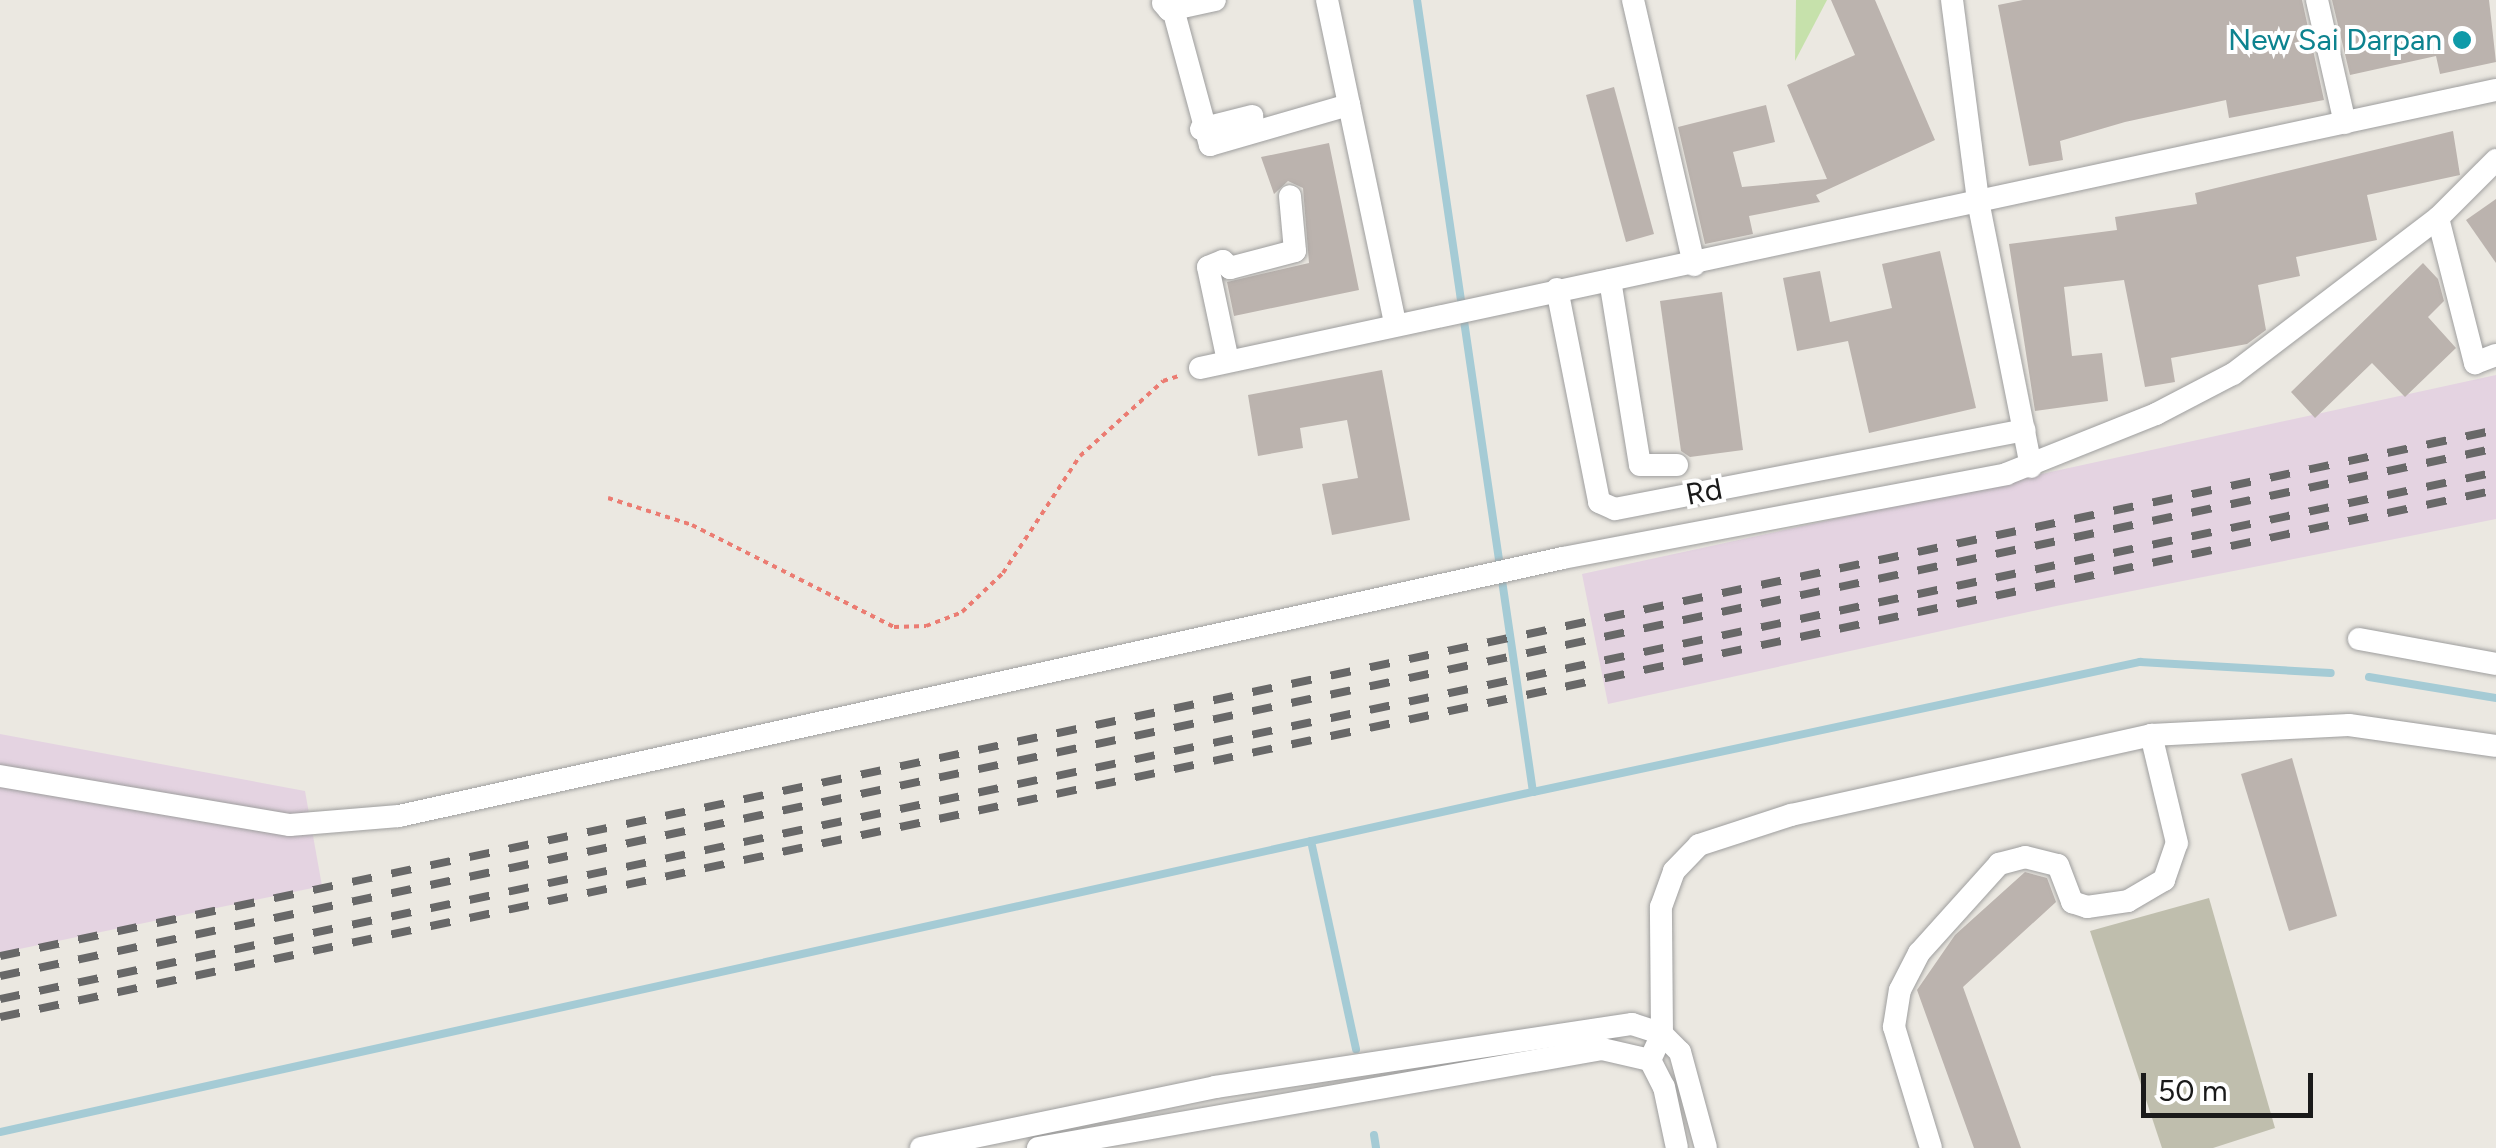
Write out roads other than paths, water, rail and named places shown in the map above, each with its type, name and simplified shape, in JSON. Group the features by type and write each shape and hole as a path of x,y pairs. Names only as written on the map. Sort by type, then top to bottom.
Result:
{"street":[{"path":"1216,0 1168,4 1202,129 1210,145 1349,105"},
{"path":"1327,0 1395,322"},
{"path":"1634,0 1694,265"},
{"path":"1952,0 1978,201 2032,467"},
{"path":"2317,0 2345,123"},
{"path":"1200,368 1428,314 1694,265 2496,90"},
{"path":"1202,129 1252,116"},
{"path":"0,776 237,819 338,825 1563,558 2032,467 2233,374 2438,218 2496,160"},
{"path":"1228,361 1208,268 1223,261 1230,268 1295,251 1290,196"},
{"path":"2438,218 2475,363 2496,356"},
{"path":"1610,280 1640,465 1677,465"},
{"name":"Rd","path":"1557,290 1599,502 1614,510 2024,430"},
{"path":"2360,639 2496,664"},
{"path":"1650,1060 1662,1034 1661,906 1674,871 1699,845 1791,815 2150,736 2350,725 2496,746"},
{"path":"1931,1148 1894,1027 1900,990 1919,952 1999,864 2045,858 2058,865 2072,902 2087,907 2128,901 2164,880 2176,844 2150,736"},
{"path":"920,1148 1215,1088 1541,1034 1632,1024 1662,1034 1680,1052 1706,1148"},
{"path":"1038,1148 1602,1049 1650,1060 1664,1087 1677,1148"}],"waterway":[{"path":"0,1132 1533,792 1417,0"},
{"path":"1533,792 2140,662 2331,673"},
{"path":"2369,677 2496,698"},
{"path":"1311,841 1356,1049"},
{"path":"1374,1135 1376,1148"}],"railway":[{"path":"0,956 2496,430"},
{"path":"0,976 2496,448"},
{"path":"0,999 2496,472"},
{"path":"0,1017 2496,490"}],"place":[{"name":"New Sai Darpan","path":"2462,40"}]}
